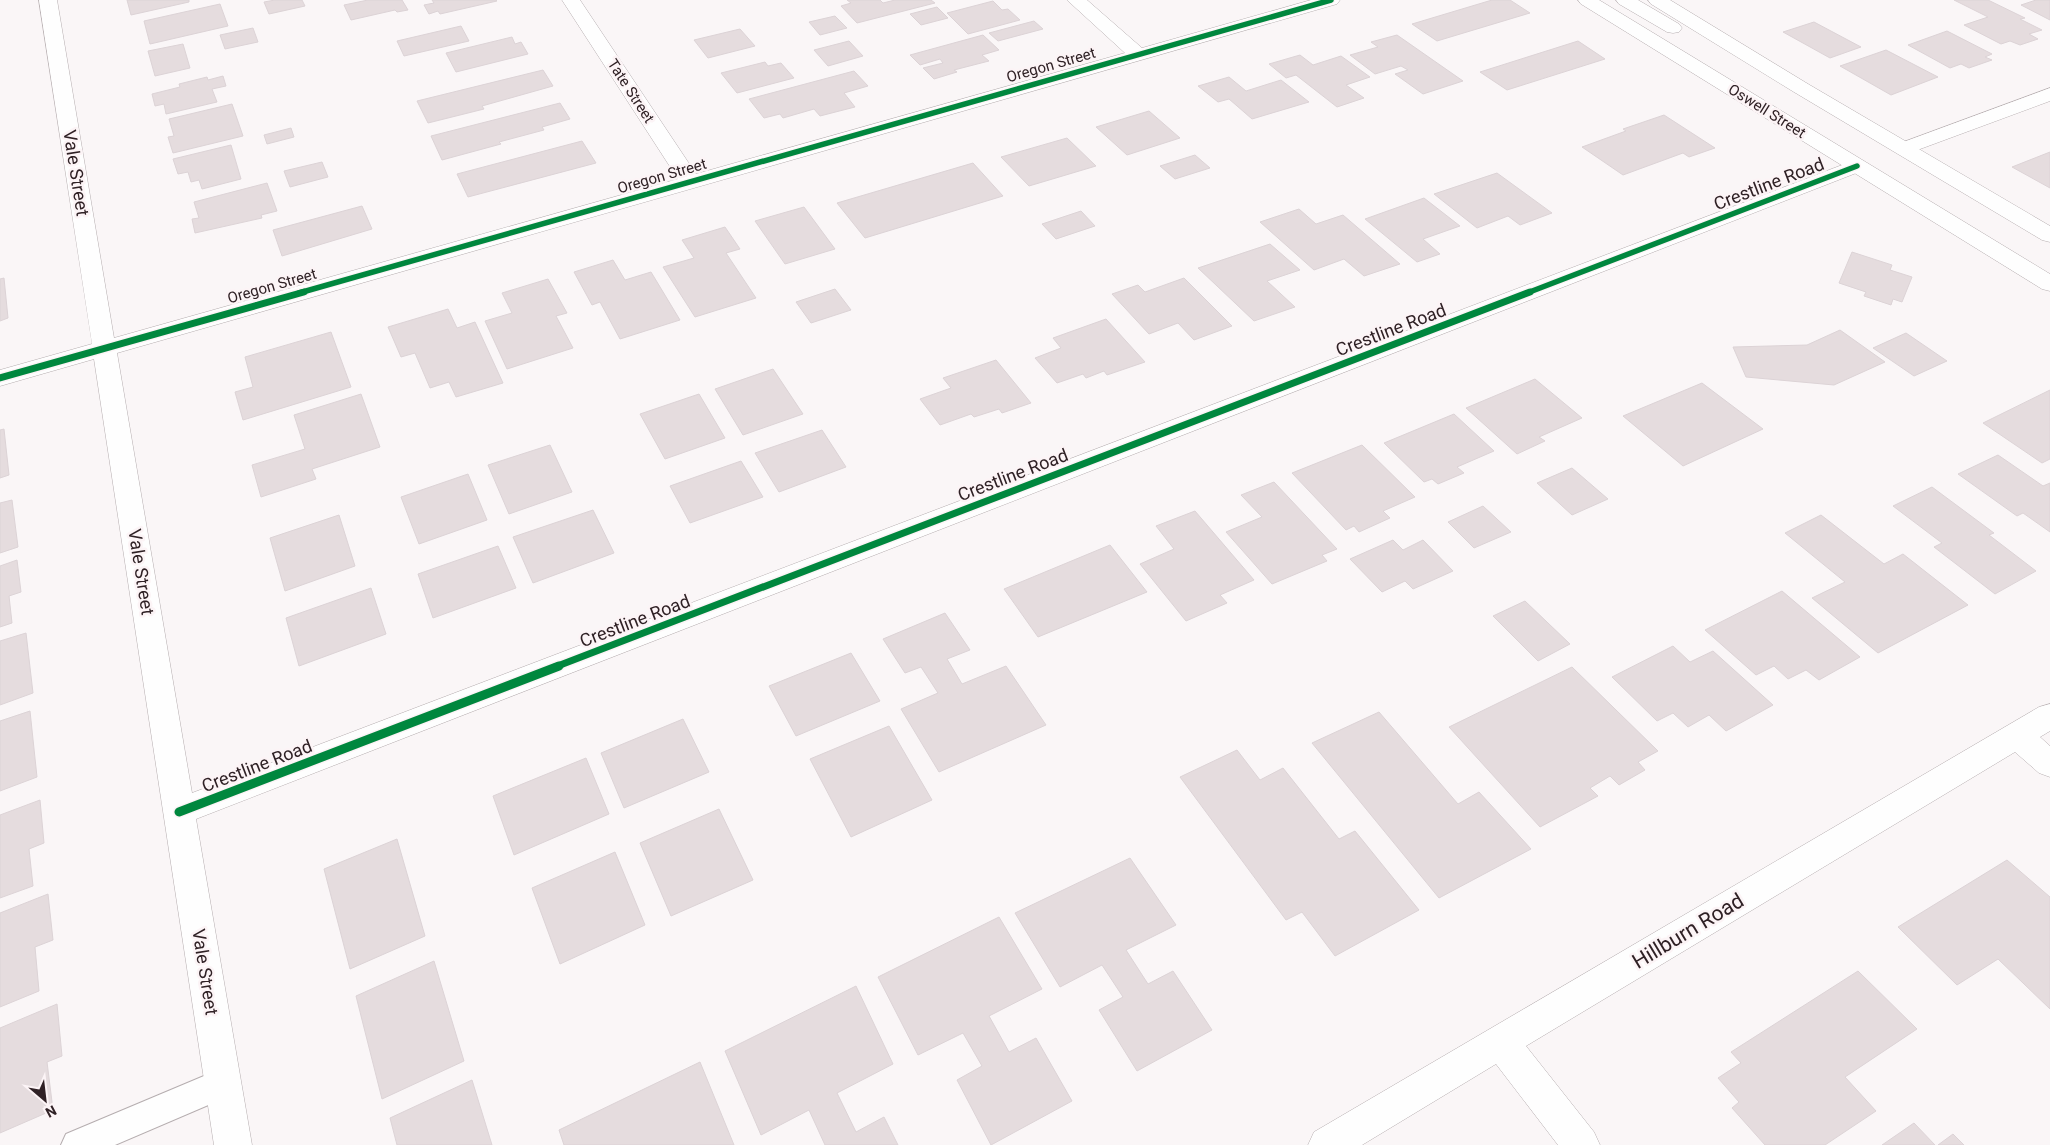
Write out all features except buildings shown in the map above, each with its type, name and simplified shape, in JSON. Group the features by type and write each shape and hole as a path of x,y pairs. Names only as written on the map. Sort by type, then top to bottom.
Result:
{"street":[{"name":"Vale Street","path":"48,0 233,1145"},
{"name":"Tate Street","path":"571,0 691,182"},
{"path":"1076,0 1139,55"},
{"name":"Oregon Street","path":"0,378 1331,0"},
{"name":"Oswell Street","path":"1586,0 2050,284"},
{"path":"1624,0 1720,56 1801,88"},
{"path":"1657,0 1801,88 2050,234"},
{"path":"1905,148 2050,94"},
{"name":"Crestline Road","path":"180,812 1857,166"},
{"name":"Hillburn Road","path":"1326,1145 2050,716"},
{"path":"2017,736 2050,764"},
{"path":"1501,1042 1581,1145"}],"lane":[{"path":"77,1145 223,1083"}],"cycle path":[{"path":"0,378 1331,0"},
{"path":"179,812 1857,166"}]}
